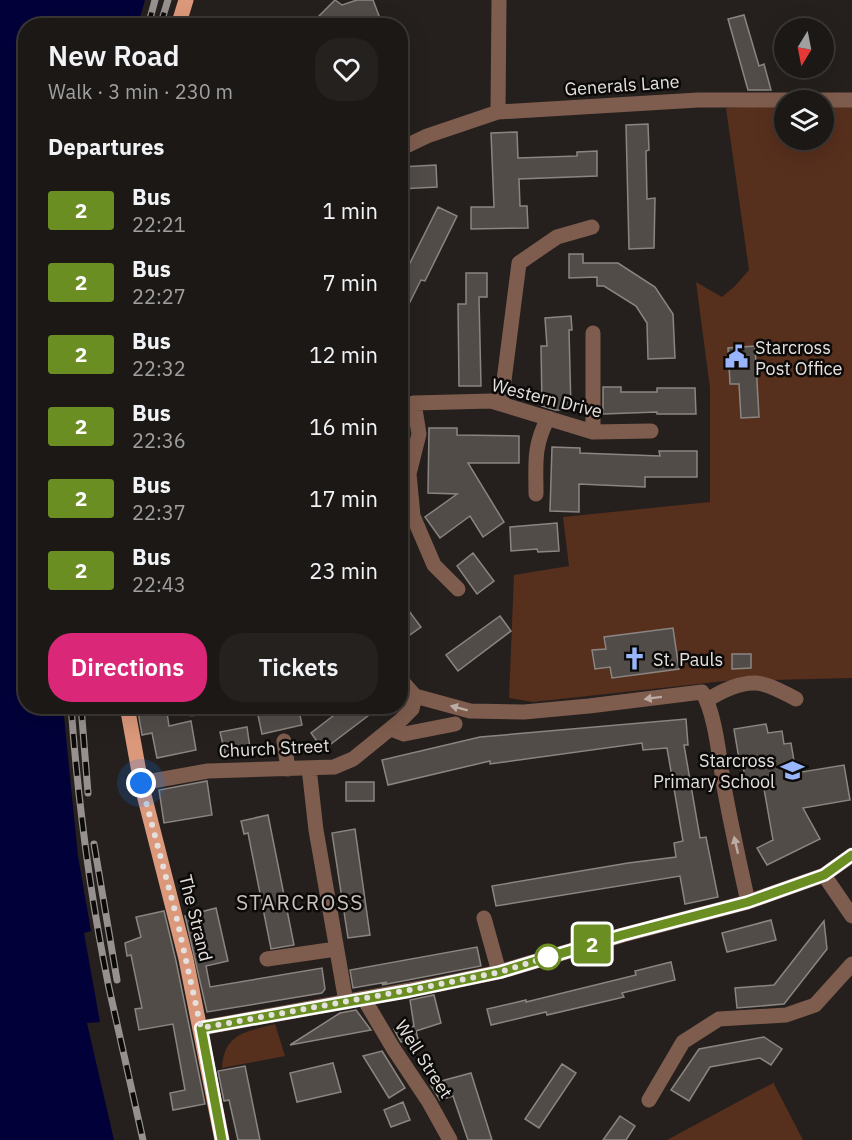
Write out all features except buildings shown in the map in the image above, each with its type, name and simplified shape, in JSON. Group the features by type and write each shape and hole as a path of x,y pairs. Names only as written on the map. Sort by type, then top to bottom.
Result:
{"main road":[{"path":"180,18 186,0"},
{"name":"The Strand","path":"128,714 141,783 176,915 201,1028 222,1140"}],"street":[{"path":"498,112 499,0"},
{"name":"Generals Lane","path":"408,145 427,136 498,112 698,100 852,100"},
{"path":"501,404 519,263 557,237 592,227"},
{"path":"593,333 593,432"},
{"name":"Western Drive","path":"408,406 491,401 593,432 651,431"},
{"path":"408,408 419,434 409,474 413,516 434,565 458,590"},
{"path":"536,494 535,453 539,435 548,418"},
{"path":"707,700 729,688 755,683 771,687 796,699"},
{"path":"408,688 416,696 470,711 524,712 702,692 707,700 748,902"},
{"name":"Church Street","path":"408,713 412,709 416,696"},
{"name":"Church Street","path":"141,783 208,771 288,770 334,766 353,759 407,714"},
{"path":"391,729 404,734 454,723"},
{"path":"284,741 288,770"},
{"path":"309,768 316,830 346,1002"},
{"path":"201,1028 500,972 622,935 748,902 824,875 852,855"},
{"path":"824,875 852,915"},
{"path":"484,918 500,972"},
{"path":"267,959 336,949"},
{"path":"649,1100 683,1042 719,1019 786,1015 815,1005 852,964"},
{"name":"Well Street","path":"364,999 429,1102 450,1140"}],"shaded area":[{"path":"0,0 145,0 140,18 18,18 18,714 64,714 78,856 91,931 84,933 100,1022 87,1023 114,1140 0,1140"},
{"path":"834,101 852,102 852,678 725,681 533,702 509,698 514,575 569,566 563,517 710,502 710,388 696,282 722,297 749,270 726,108 774,105 774,150 834,150"},
{"path":"275,1024 285,1056 222,1068 227,1047 238,1036"},
{"path":"773,1083 803,1140 667,1140"}],"railway":[{"path":"150,18 155,0"},
{"path":"162,18 168,0"},
{"path":"72,714 90,883 109,988 143,1140"},
{"path":"82,714 88,793"},
{"path":"94,844 117,980"}],"bus line":[{"name":"2","path":"222,1140 201,1028 409,991 500,972 622,935 691,918 785,890 824,875 852,855"}],"place":[{"name":"Starcross Post Office","path":"737,357"},
{"name":"St. Pauls","path":"635,659"},
{"name":"Starcross Primary School","path":"793,770"}],"district":[{"name":"STARCROSS","path":"300,902"}],"route":[{"path":"141,783 176,915 201,1028 500,972 548,957"}]}
